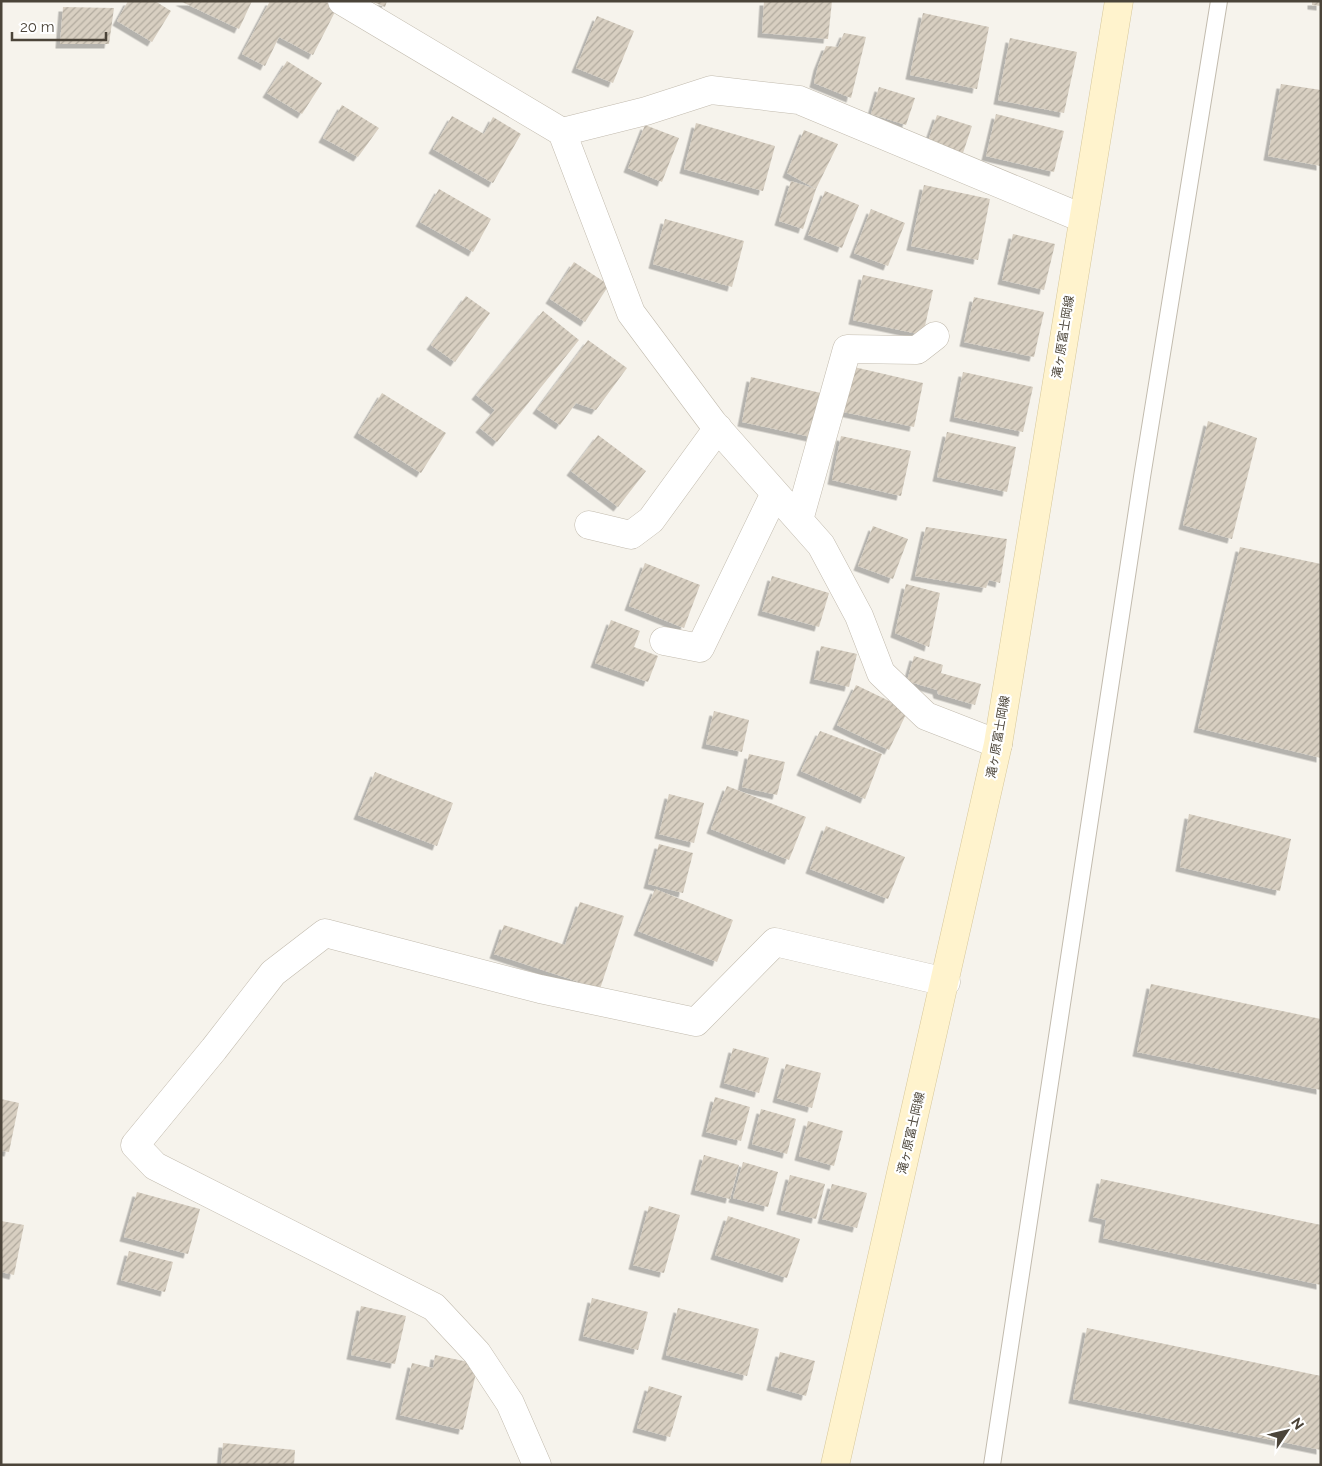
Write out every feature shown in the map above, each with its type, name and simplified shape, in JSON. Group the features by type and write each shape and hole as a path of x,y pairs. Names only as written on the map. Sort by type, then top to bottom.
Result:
{"main road":[{"name":"滝ヶ原富士岡線","path":"835,1465 946,982 998,744 1082,218 1119,1"}],"street":[{"path":"342,1 562,132 631,313 718,428 821,545 859,616 881,673 926,716 998,744"},
{"path":"562,132 646,111 711,90 799,100 1082,218"},
{"path":"799,520 847,349 917,350 935,336"},
{"path":"589,525 631,535 651,520 718,428"},
{"path":"664,641 700,648 775,493"},
{"path":"537,1465 510,1402 476,1353 434,1307 155,1166 136,1145 274,972 324,933 540,988 696,1022 775,942 946,982"}],"lane":[{"path":"992,1465 1142,477 1219,1"}],"building":[{"path":"128,1 155,1 171,11 152,42 117,21"},
{"path":"180,1 252,1 239,29"},
{"path":"270,1 324,1 337,8 313,55 279,37 265,66 242,54"},
{"path":"371,1 387,1 385,7"},
{"path":"764,1 832,1 828,39 762,33"},
{"path":"1312,1 1321,1 1321,6 1312,5"},
{"path":"63,7 114,8 109,44 60,44"},
{"path":"923,13 989,27 977,89 910,75"},
{"path":"597,16 634,31 613,83 576,68"},
{"path":"844,33 866,37 851,98 814,83 826,46 838,47"},
{"path":"1010,38 1077,52 1064,113 998,100"},
{"path":"287,61 322,83 302,114 267,93"},
{"path":"1281,84 1321,90 1321,166 1268,156"},
{"path":"879,87 915,98 906,125 871,114"},
{"path":"342,105 379,128 358,157 323,138"},
{"path":"996,114 1064,131 1054,172 986,156"},
{"path":"937,115 972,126 963,153 928,141"},
{"path":"452,116 484,134 493,117 521,134 493,183 433,149"},
{"path":"696,123 775,146 763,191 684,169"},
{"path":"645,125 679,138 662,182 628,168"},
{"path":"804,130 838,144 816,189 787,173"},
{"path":"791,181 816,189 803,229 779,221"},
{"path":"924,185 990,199 978,260 911,246"},
{"path":"439,189 491,219 473,252 420,222"},
{"path":"825,191 859,205 842,248 808,235"},
{"path":"871,209 905,223 888,266 854,253"},
{"path":"665,219 744,241 732,287 653,264"},
{"path":"1013,234 1055,244 1044,290 1002,280"},
{"path":"574,262 609,285 585,322 550,299"},
{"path":"863,275 933,290 923,335 853,320"},
{"path":"466,296 490,313 455,362 431,345"},
{"path":"974,297 1044,312 1034,357 964,342"},
{"path":"543,311 579,340 497,442 480,428 495,410 476,395"},
{"path":"588,340 627,368 596,410 576,403 560,425 537,409"},
{"path":"854,367 923,383 914,427 844,412"},
{"path":"963,372 1033,387 1023,432 954,417"},
{"path":"751,377 821,393 811,437 742,422"},
{"path":"382,393 446,433 421,473 358,433"},
{"path":"1208,421 1257,438 1232,539 1183,525"},
{"path":"947,432 1016,447 1007,492 937,477"},
{"path":"598,435 646,471 618,507 571,471"},
{"path":"841,436 911,451 901,496 832,480"},
{"path":"873,526 908,539 893,579 858,566"},
{"path":"926,527 1007,539 1000,583 989,580 986,588 915,576"},
{"path":"1240,547 1321,564 1321,758 1198,728"},
{"path":"645,563 700,585 684,628 629,606"},
{"path":"772,576 829,593 819,627 762,611"},
{"path":"906,584 940,593 929,647 895,633"},
{"path":"611,620 640,631 634,647 658,656 648,682 595,663"},
{"path":"821,646 857,654 849,687 814,679"},
{"path":"914,656 943,665 941,673 981,684 975,705 938,694 937,690 907,681"},
{"path":"856,685 908,710 889,750 837,725"},
{"path":"714,711 749,720 742,752 706,744"},
{"path":"820,731 882,754 865,799 801,771"},
{"path":"749,754 785,762 777,795 742,787"},
{"path":"375,772 453,803 437,846 358,815"},
{"path":"727,786 806,817 789,860 711,829"},
{"path":"669,794 704,803 694,843 659,834"},
{"path":"1189,814 1291,839 1280,891 1180,867"},
{"path":"826,826 905,857 888,899 810,869"},
{"path":"659,844 693,853 683,893 648,884"},
{"path":"655,889 733,920 717,962 638,931"},
{"path":"580,902 624,916 600,989 494,954 504,925 565,945"},
{"path":"1151,984 1321,1019 1321,1090 1137,1052"},
{"path":"733,1048 769,1058 759,1093 724,1083"},
{"path":"786,1064 821,1073 812,1108 777,1098"},
{"path":"715,1097 750,1107 741,1141 706,1132"},
{"path":"1,1099 19,1103 9,1152 1,1151"},
{"path":"761,1109 796,1119 787,1154 752,1144"},
{"path":"808,1121 843,1131 834,1166 799,1156"},
{"path":"704,1155 739,1165 730,1199 695,1190"},
{"path":"743,1162 778,1172 768,1207 733,1198"},
{"path":"790,1175 825,1184 816,1219 781,1210"},
{"path":"1101,1179 1321,1225 1321,1285 1103,1238 1106,1220 1093,1217"},
{"path":"832,1184 867,1193 857,1228 822,1219"},
{"path":"137,1192 200,1209 188,1254 124,1237"},
{"path":"649,1206 680,1215 664,1273 633,1265"},
{"path":"728,1216 800,1239 787,1278 715,1255"},
{"path":"1,1221 24,1225 14,1275 1,1272"},
{"path":"129,1251 173,1262 165,1292 121,1280"},
{"path":"592,1298 648,1312 638,1350 583,1336"},
{"path":"361,1306 406,1316 395,1364 351,1355"},
{"path":"678,1308 759,1329 747,1376 666,1355"},
{"path":"1087,1328 1321,1376 1321,1450 1073,1399"},
{"path":"780,1352 815,1361 806,1396 771,1386"},
{"path":"435,1355 478,1364 463,1430 400,1415 412,1363 433,1368"},
{"path":"649,1386 682,1396 670,1437 637,1428"},
{"path":"223,1443 295,1450 294,1465 221,1465"}]}
